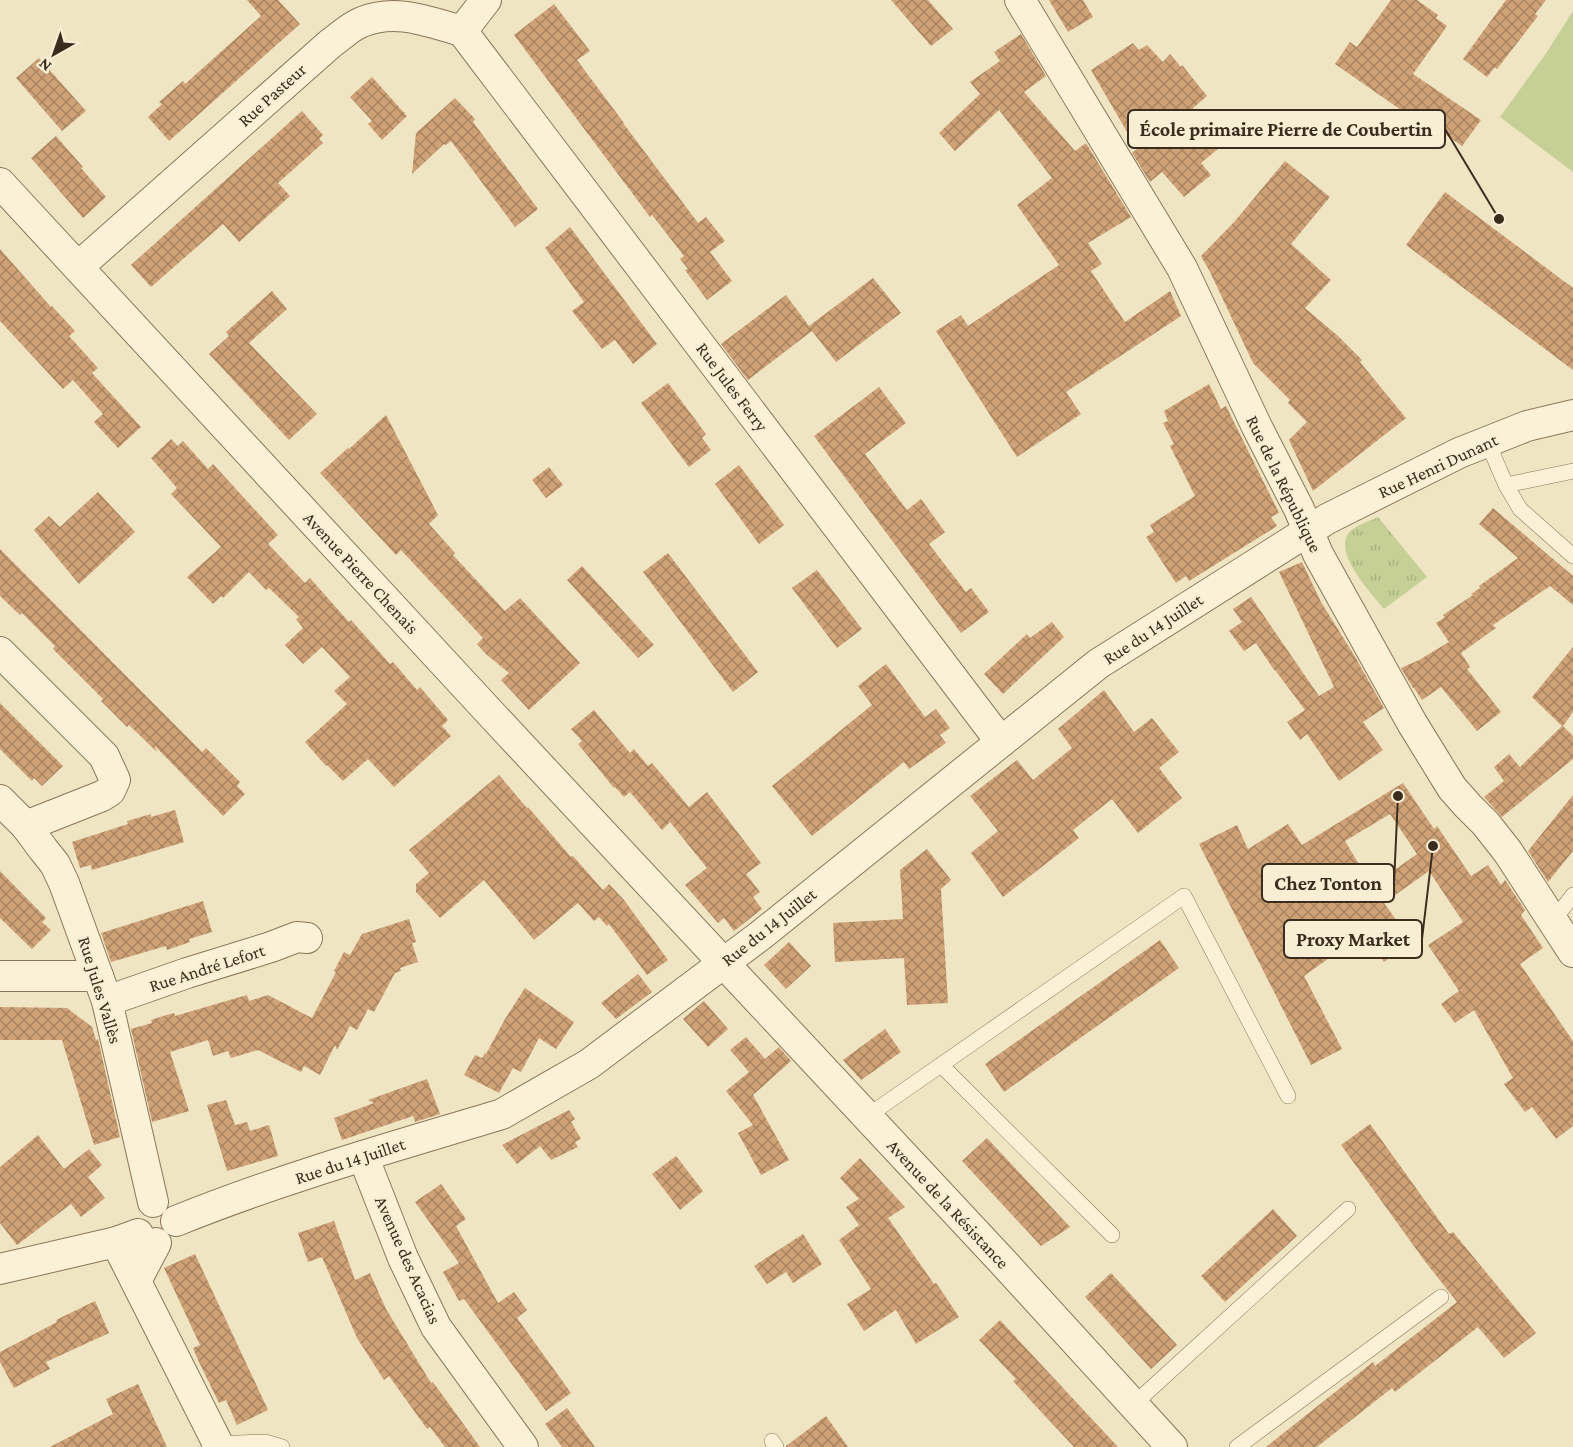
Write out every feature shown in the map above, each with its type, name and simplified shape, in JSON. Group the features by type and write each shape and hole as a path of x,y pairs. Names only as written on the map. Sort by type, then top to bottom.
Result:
{"street":[{"path":"462,32 486,0"},
{"name":"Rue de la République","path":"1020,0 1182,268 1257,427 1299,509 1318,554 1412,723 1452,788 1486,824 1508,852 1573,952"},
{"name":"Rue Pasteur","path":"78,267 331,43 361,22 384,16 410,16 462,32"},
{"name":"Rue Jules Ferry","path":"462,32 1001,742"},
{"name":"Avenue Pierre Chenais","path":"0,183 723,962"},
{"name":"Rue Henri Dunant","path":"1308,530 1459,453 1527,426 1573,415"},
{"name":"Rue du 14 Juillet","path":"176,1221 226,1201 363,1156 502,1114 589,1064 777,922 1098,664 1308,530"},
{"path":"0,652 104,756 115,780 110,791 102,796 26,826"},
{"name":"Rue Jules Vallès","path":"0,800 26,826 55,864 64,883 102,989 153,1202"},
{"name":"Rue André Lefort","path":"0,976 102,989 187,973 297,937 307,939"},
{"name":"Avenue de la Résistance","path":"723,962 1172,1447"},
{"name":"Avenue des Acacias","path":"363,1156 403,1258 436,1327 523,1447"},
{"path":"0,1269 137,1240 163,1242 173,1234 176,1227 171,1209 166,1204 153,1202 146,1204 136,1214 134,1221 137,1240 136,1281 218,1445"}],"lane":[{"path":"1487,441 1506,485 1520,509 1573,556"},
{"path":"1506,485 1573,471"},
{"path":"1553,921 1573,895"},
{"path":"866,1117 1184,896 1288,1096"},
{"path":"941,1065 1112,1235"},
{"path":"1134,1404 1348,1209"},
{"path":"1237,1447 1441,1297"},
{"path":"218,1445 265,1442 282,1447"}],"green space":[{"path":"1573,11 1573,172 1500,117 1547,52"},
{"path":"1378,517 1427,577 1384,609 1354,570 1345,547 1346,537 1353,529"}],"building":[{"path":"247,0 278,0 300,24 169,141 148,117 162,104 159,102 183,81 185,84 261,16"},
{"path":"891,0 928,0 953,29 931,46"},
{"path":"1049,0 1083,0 1093,17 1068,32"},
{"path":"1391,0 1417,0 1438,15 1436,18 1447,26 1413,74 1481,120 1462,146 1427,122 1424,126 1335,64 1350,42 1357,47"},
{"path":"1506,0 1546,0 1535,14 1538,16 1497,69 1495,67 1487,77 1463,59"},
{"path":"554,4 590,51 577,60 698,223 706,217 725,241 710,252 732,281 707,300 685,270 688,269 680,259 684,256 652,215 650,217 514,35"},
{"path":"1021,34 1046,76 1024,92 1075,151 1086,143 1131,217 1088,243 1102,264 1091,271 1125,322 1170,291 1181,316 1066,392 1081,414 1017,457 936,331 961,315 968,326 1059,265 1017,205 1052,178 999,110 955,151 939,133 980,94 970,82 1000,61 994,52"},
{"path":"1133,43 1139,50 1147,45 1163,62 1170,54 1181,67 1182,65 1207,96 1193,108 1224,144 1201,163 1211,175 1184,197 1162,172 1150,182 1132,153 1137,149 1091,70"},
{"path":"39,58 86,111 62,131 16,78"},
{"path":"372,77 407,116 382,140 368,124 372,121 350,97"},
{"path":"455,98 475,119 473,122 538,209 515,227 451,141 444,144 412,174 416,133"},
{"path":"302,111 323,135 319,139 323,143 278,183 290,196 239,242 223,224 151,287 131,265"},
{"path":"56,136 106,197 83,218 31,158"},
{"path":"1285,161 1330,197 1291,244 1331,280 1305,308 1362,360 1360,362 1406,418 1313,491 1289,440 1307,422 1288,403 1290,400 1253,363 1201,256 1235,221"},
{"path":"1445,192 1573,288 1573,370 1406,245"},
{"path":"570,227 657,344 633,364 615,340 602,349 572,311 584,302 545,248"},
{"path":"0,249 75,331 69,336 98,368 92,373 141,427 118,448 94,422 103,414 73,380 63,389 0,321"},
{"path":"873,278 901,313 836,362 812,331 748,380 721,344 786,295 809,326"},
{"path":"272,291 287,309 249,343 317,414 289,440 209,354 229,336 226,332"},
{"path":"668,383 706,434 702,438 711,450 689,467 641,403"},
{"path":"1209,384 1221,409 1226,406 1279,513 1271,517 1277,526 1189,581 1186,576 1176,583 1146,537 1154,532 1150,525 1195,496 1170,446 1174,444 1163,423 1168,421 1164,411"},
{"path":"879,387 906,423 865,454 907,510 921,499 945,532 929,544 966,592 971,588 989,612 961,633 814,436"},
{"path":"386,415 438,515 429,524 455,553 453,555 505,611 520,598 580,663 529,710 501,680 509,673 477,644 483,638 401,550 396,555 320,473"},
{"path":"171,439 178,446 183,441 208,469 213,464 278,535 268,544 305,583 310,578 390,664 393,662 417,690 420,687 448,720 442,726 451,736 394,787 368,759 343,781 305,742 347,704 334,691 350,677 322,647 303,664 285,645 303,628 296,619 299,617 269,588 266,590 249,572 223,598 221,596 213,604 187,577 221,547 171,494 177,488 151,458"},
{"path":"739,465 784,525 759,544 715,484"},
{"path":"549,467 563,485 546,498 532,480"},
{"path":"98,492 135,532 79,584 34,530 49,516 60,527"},
{"path":"1493,508 1573,576 1573,605 1550,586 1493,625 1496,628 1461,653 1470,667 1467,669 1501,712 1477,731 1441,687 1422,700 1401,668 1449,642 1436,623 1445,617 1443,615 1473,595 1471,594 1480,588 1479,586 1518,558 1479,524"},
{"path":"0,549 202,752 206,748 240,782 237,786 245,794 223,816 154,745 157,752 129,725 127,727 101,701 103,699 53,649 55,646 22,613 20,615 0,596"},
{"path":"668,553 758,672 733,692 643,572"},
{"path":"1302,562 1321,602 1384,708 1363,722 1383,750 1339,781 1307,734 1300,740 1287,722 1305,710 1256,643 1244,651 1229,631 1242,622 1233,609 1251,597 1319,696 1334,687 1279,572"},
{"path":"582,566 654,645 638,658 567,580"},
{"path":"817,570 862,629 837,648 792,588"},
{"path":"1052,622 1064,637 1003,694 984,674 1027,634 1030,638"},
{"path":"1573,647 1573,712 1563,726 1573,736 1573,759 1502,817 1484,797 1504,781 1494,767 1509,754 1520,767 1562,726 1532,697"},
{"path":"886,664 925,717 936,709 950,728 940,735 946,743 909,769 904,762 812,836 772,786 872,705 858,686"},
{"path":"1104,690 1134,732 1152,718 1179,752 1159,768 1182,798 1138,833 1112,799 1073,830 1079,838 1003,897 971,853 998,831 970,796 1017,760 1033,780 1072,748 1058,729"},
{"path":"0,703 63,766 42,786 34,778 32,781 0,749"},
{"path":"594,710 630,753 634,749 648,766 652,763 689,807 707,792 761,863 746,874 760,892 753,897 762,909 734,931 724,918 718,923 685,885 707,868 670,822 662,830 630,792 624,797 614,788 578,744 582,741 571,729"},
{"path":"499,775 603,890 609,884 624,900 668,960 647,975 609,924 607,926 599,917 594,921 578,903 534,940 484,880 440,918 416,892 416,884 429,873 409,850"},
{"path":"1403,783 1434,829 1437,826 1471,876 1488,865 1501,885 1505,880 1525,910 1521,915 1543,948 1520,964 1573,1041 1573,1126 1556,1139 1532,1107 1525,1112 1504,1084 1513,1078 1474,1010 1455,1023 1441,1004 1459,991 1428,945 1463,922 1429,871 1384,903 1412,942 1384,962 1364,933 1304,976 1342,1049 1311,1065 1199,844 1237,825 1248,849 1288,824 1302,845","holes":["1390,814 1417,854 1372,886 1345,841"]},
{"path":"1573,795 1573,851 1548,882 1528,851"},
{"path":"175,810 184,842 92,870 91,865 80,868 72,842 128,824 127,821"},
{"path":"927,849 951,880 941,889 948,1003 907,1005 904,958 835,962 833,923 903,919 900,870"},
{"path":"0,871 46,918 42,922 51,930 32,949 0,918"},
{"path":"203,901 212,932 189,939 190,942 167,950 166,946 111,962 101,933"},
{"path":"409,919 416,942 412,943 418,962 400,968 401,971 395,973 374,1012 368,1009 357,1030 350,1026 337,1050 335,1045 320,1075 304,1066 301,1072 258,1050 231,1058 228,1051 213,1056 208,1040 170,1052 189,1111 152,1122 131,1029 152,1023 151,1020 163,1016 174,1013 175,1016 247,995 249,1001 268,995 312,1018 344,952 350,955 362,934"},
{"path":"1160,940 1179,968 1004,1092 985,1064"},
{"path":"789,942 811,966 786,989 764,965"},
{"path":"638,974 652,992 616,1019 601,1003"},
{"path":"525,988 574,1022 556,1049 539,1038 521,1072 513,1068 499,1093 464,1075 475,1055 482,1058 486,1054"},
{"path":"704,1001 728,1029 708,1047 683,1019"},
{"path":"0,1007 67,1008 92,1027 96,1040 98,1039 120,1137 94,1145 62,1040 0,1040"},
{"path":"885,1029 901,1052 861,1080 843,1060"},
{"path":"746,1037 765,1059 779,1047 791,1061 753,1095 789,1160 761,1175 738,1133 753,1125 726,1091 749,1072 730,1050"},
{"path":"427,1079 440,1114 415,1122 413,1116 342,1140 334,1118 374,1103 368,1100"},
{"path":"226,1100 235,1125 247,1122 250,1131 269,1125 278,1156 227,1171 207,1105"},
{"path":"569,1110 575,1119 571,1122 581,1139 575,1142 578,1147 551,1160 540,1146 517,1164 502,1145"},
{"path":"1370,1124 1449,1234 1453,1232 1536,1333 1504,1358 1478,1327 1395,1392 1392,1388 1317,1447 1266,1447 1373,1362 1375,1366 1457,1302 1341,1145"},
{"path":"38,1135 64,1169 89,1149 102,1165 88,1177 105,1198 81,1217 71,1204 17,1245 0,1223 0,1167"},
{"path":"987,1138 1070,1227 1041,1246 962,1161"},
{"path":"676,1156 703,1191 680,1210 652,1174"},
{"path":"860,1158 905,1207 888,1218 959,1317 916,1344 896,1310 864,1331 847,1304 871,1289 839,1240 859,1225 846,1207 859,1199 840,1178"},
{"path":"441,1184 466,1219 456,1226 498,1303 514,1292 527,1310 517,1318 571,1393 546,1411 464,1299 459,1301 443,1272 459,1263 415,1202"},
{"path":"1273,1209 1297,1236 1225,1302 1201,1276"},
{"path":"334,1221 355,1280 370,1273 386,1309 431,1383 433,1382 480,1447 445,1447 430,1427 427,1429 389,1376 384,1380 357,1338 322,1257 308,1262 298,1233"},
{"path":"803,1234 822,1264 793,1283 786,1272 767,1284 754,1266"},
{"path":"195,1254 268,1410 237,1425 226,1400 219,1403 198,1360 193,1348 200,1345 164,1268"},
{"path":"1111,1273 1177,1345 1151,1369 1085,1297"},
{"path":"95,1301 109,1333 46,1362 50,1369 14,1388 0,1362 0,1352"},
{"path":"1000,1320 1118,1447 1074,1447 1031,1401 1013,1381 1016,1379 979,1340"},
{"path":"138,1384 167,1447 50,1447 113,1414 106,1399"},
{"path":"567,1408 595,1447 562,1447 545,1424"},
{"path":"826,1416 848,1447 786,1447 786,1446"}],"place":[{"name":"École primaire Pierre de Coubertin","path":"1499,219"},
{"name":"Chez Tonton","path":"1398,796"},
{"name":"Proxy Market","path":"1433,846"}]}
